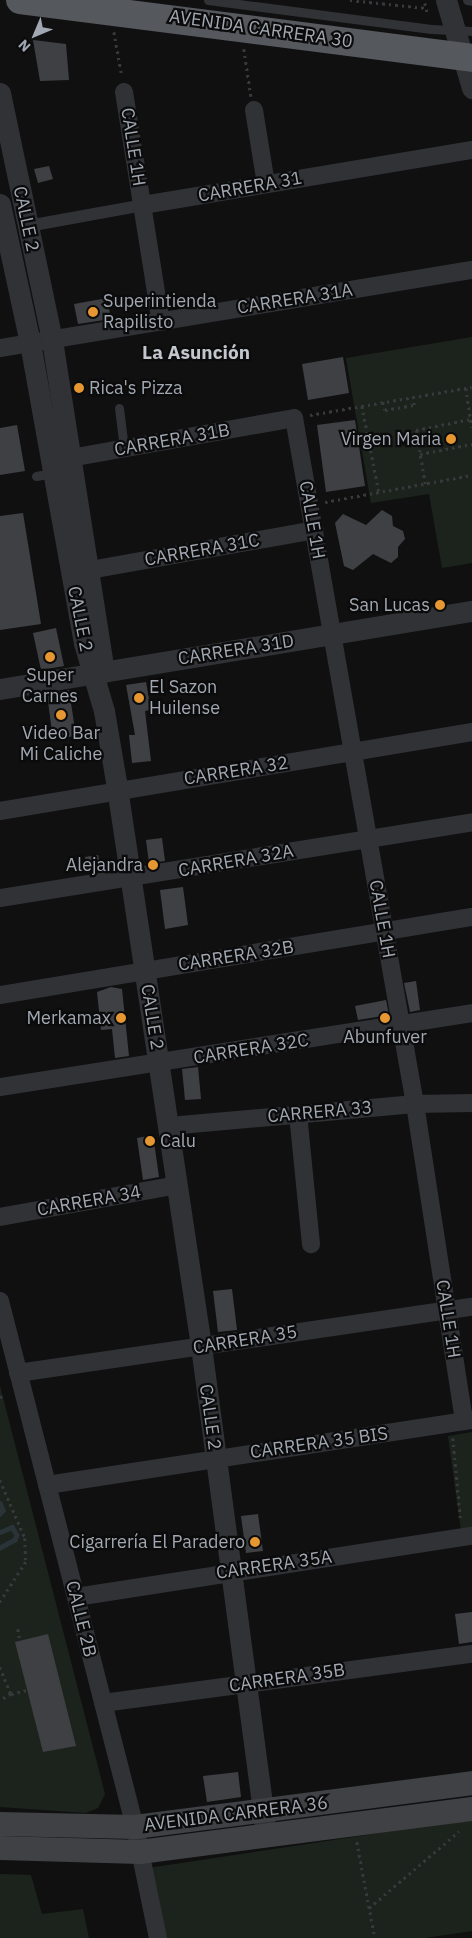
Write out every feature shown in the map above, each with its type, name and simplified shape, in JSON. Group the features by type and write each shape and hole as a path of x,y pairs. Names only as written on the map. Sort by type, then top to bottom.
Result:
{"highway":[{"name":"AVENIDA CARRERA 30","path":"20,0 110,9 468,58"}],"main road":[{"name":"AVENIDA CARRERA 36","path":"0,1824 135,1827 472,1783"},
{"name":"AVENIDA CARRERA 36","path":"0,1848 140,1852 266,1836 468,1818"}],"street":[{"path":"446,0 464,31 472,88"},
{"name":"CALLE 1H","path":"124,92 161,322"},
{"name":"CALLE 2","path":"0,93 52,340 53,467 90,570 98,673 118,791 201,1346 266,1836"},
{"path":"254,110 266,184"},
{"name":"CARRERA 31","path":"28,226 472,150"},
{"name":"CALLE 2","path":"0,204 3,229 30,343 84,643 98,673"},
{"name":"CARRERA 31A","path":"0,348 472,270"},
{"name":"CALLE 1H","path":"294,418 415,1104 463,1422"},
{"name":"CARRERA 31B","path":"53,467 124,448 294,418"},
{"name":"CARRERA 31C","path":"90,570 314,530"},
{"name":"CARRERA 31D","path":"0,689 472,610"},
{"name":"CARRERA 32","path":"0,811 472,732"},
{"name":"CARRERA 32A","path":"0,898 131,879 472,822"},
{"name":"CARRERA 32B","path":"0,995 472,917"},
{"name":"CARRERA 32C","path":"0,1088 472,1013"},
{"name":"CARRERA 33","path":"169,1126 415,1104 472,1103"},
{"path":"298,1114 311,1244"},
{"name":"CARRERA 34","path":"0,1217 177,1185"},
{"name":"CALLE 2B","path":"0,1302 135,1827 158,1938"},
{"name":"CARRERA 35","path":"18,1373 472,1306"},
{"name":"CARRERA 35 BIS","path":"47,1485 215,1458 463,1422"},
{"name":"CARRERA 35A","path":"76,1597 231,1571 467,1537"},
{"name":"CARRERA 35B","path":"103,1704 472,1654"}],"lane":[{"path":"208,0 464,31"},
{"path":"467,0 472,1"},
{"path":"119,408 124,448"}],"path":[{"path":"350,0 426,8"},
{"path":"425,3 428,16"},
{"path":"110,9 124,92"},
{"path":"240,27 254,110"},
{"path":"294,418 472,387"},
{"path":"466,388 472,428"},
{"path":"383,402 385,410 414,405 413,397"},
{"path":"362,406 379,492"},
{"path":"425,484 416,430 471,419"},
{"path":"420,454 472,444"},
{"path":"309,504 472,475"},
{"path":"0,1397 6,1395"},
{"path":"463,1422 467,1537"},
{"path":"0,1480 26,1538 26,1562 0,1602"},
{"path":"18,1630 20,1641"},
{"path":"0,1667 11,1694"},
{"path":"0,1701 11,1694 27,1690"},
{"path":"369,1908 468,1818"},
{"path":"356,1836 375,1938"}],"shaded area":[{"path":"472,337 472,563 442,568 429,494 371,503 346,358"},
{"path":"0,1386 105,1794 98,1808 86,1813 0,1807"},
{"path":"472,1432 472,1529 461,1530 448,1436"},
{"path":"472,1819 472,1931 425,1938 166,1938 148,1868"},
{"path":"0,1874 31,1875 42,1914 83,1909 89,1938 0,1938"}],"building":[{"path":"33,40 66,44 69,80 40,81"},
{"path":"49,166 53,179 38,183 34,169"},
{"name":"Superintienda Rapilisto","path":"107,298 111,319 78,324 74,304"},
{"path":"343,357 349,393 308,400 302,364"},
{"path":"355,420 365,486 326,492 317,425"},
{"path":"17,425 25,471 0,475 0,428"},
{"path":"382,510 392,516 393,526 403,531 405,539 398,547 398,557 391,563 373,554 353,570 344,566 335,523 343,514 366,525"},
{"path":"23,513 41,624 0,630 0,516"},
{"name":"Super Carnes","path":"56,628 64,666 41,670 33,633"},
{"path":"146,682 151,710 145,711 151,761 132,763 129,735 135,735 126,685"},
{"name":"Video Bar Mi Caliche","path":"69,690 76,736 53,739 47,694"},
{"path":"162,838 165,861 149,863 146,840"},
{"path":"98,855 102,871 89,873 85,857"},
{"path":"183,887 188,925 165,929 160,890"},
{"path":"416,981 420,1010 410,1012 404,983"},
{"path":"111,987 122,989 129,1056 115,1058 112,1029 101,1030 97,992"},
{"path":"386,1000 389,1015 358,1020 355,1006"},
{"path":"198,1067 201,1099 185,1100 182,1069"},
{"path":"153,1135 159,1177 143,1180 137,1138"},
{"path":"232,1289 237,1330 218,1332 213,1291"},
{"path":"258,1514 263,1551 246,1553 241,1516"},
{"path":"472,1612 472,1642 459,1644 455,1614"},
{"path":"48,1634 76,1746 43,1752 15,1642"},
{"path":"238,1772 241,1797 207,1802 203,1776"}],"waterway":[{"path":"0,1503 3,1510 0,1514"},
{"path":"0,1532 12,1527 17,1535 15,1540 0,1548"}],"place":[{"name":"Superintienda Rapilisto","path":"93,312"},
{"name":"Rica's Pizza","path":"79,388"},
{"name":"Virgen Maria","path":"451,439"},
{"name":"San Lucas","path":"440,605"},
{"name":"Super Carnes","path":"50,657"},
{"name":"El Sazon Huilense","path":"139,698"},
{"name":"Video Bar Mi Caliche","path":"61,715"},
{"name":"Alejandra","path":"153,865"},
{"name":"Merkamax","path":"121,1018"},
{"name":"Abunfuver","path":"385,1018"},
{"name":"Calu","path":"150,1141"},
{"name":"Cigarrería El Paradero","path":"255,1542"}],"district":[{"name":"La Asunción","path":"196,353"}]}
